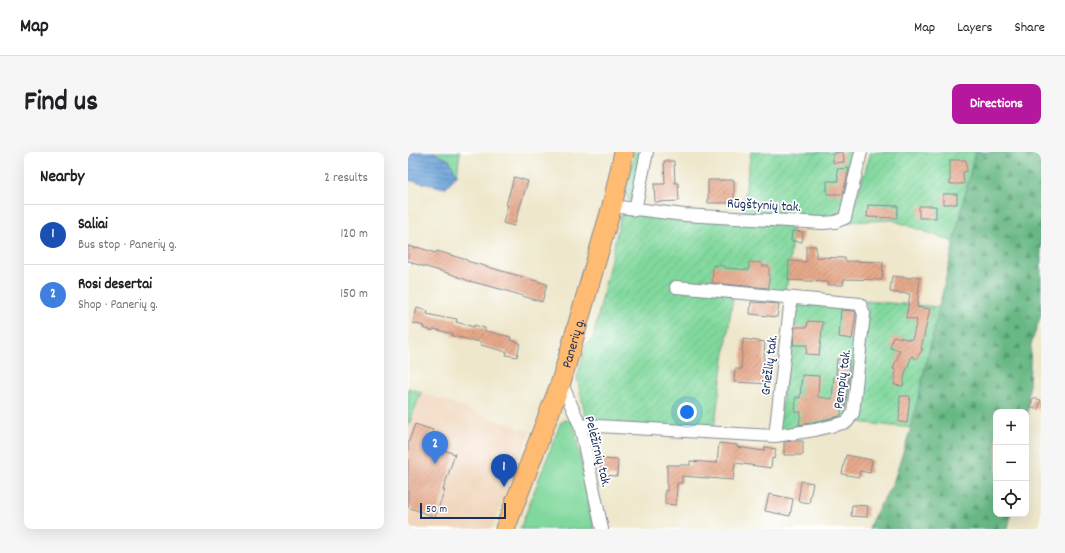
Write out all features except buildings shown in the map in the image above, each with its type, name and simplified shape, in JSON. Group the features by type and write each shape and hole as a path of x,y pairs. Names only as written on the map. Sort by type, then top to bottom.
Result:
{"main road":[{"name":"Panerių g.","path":"505,529 561,382 612,206 624,152"}],"street":[{"path":"635,210 647,152"},
{"name":"Rūgštynių tak.","path":"612,206 635,210 720,217 823,223 836,222 845,218 861,152"},
{"name":"Pempių tak.","path":"580,425 775,436 815,430 847,422 853,413 864,314 860,304 676,287"},
{"name":"Griežlių tak.","path":"775,436 791,298"},
{"name":"Pelėžirnių tak.","path":"561,382 580,425 602,529"}],"shaded area":[{"path":"421,392 530,432 491,529 408,529 408,428"}],"green space":[{"path":"432,152 460,152 457,175 449,160"},
{"path":"634,152 641,152 631,201 628,200 626,194"},
{"path":"751,152 858,152 844,212 833,219 742,213"},
{"path":"871,152 975,152 954,242 892,220 847,222 850,219"},
{"path":"975,152 1041,152 1041,315 1031,344 1028,409 993,409 993,517 1010,517 1008,529 869,529 872,520 893,483 911,428"},
{"path":"625,213 793,225 788,280 784,293 734,290 714,429 584,422 584,409 577,378 585,346 593,338 621,215"},
{"path":"865,301 939,307 911,428 857,422 868,310"},
{"path":"798,303 858,306 861,313 847,417 782,432 779,427 793,306"},
{"path":"408,388 421,392 408,428"},
{"path":"565,420 571,421 574,426 594,529 520,529 561,422"}],"water":[{"path":"408,152 432,152 449,160 457,175 445,188 408,180"}],"place":[{"name":"Rosi desertai","path":"435,464"},
{"name":"Saliai","path":"504,487"}]}
